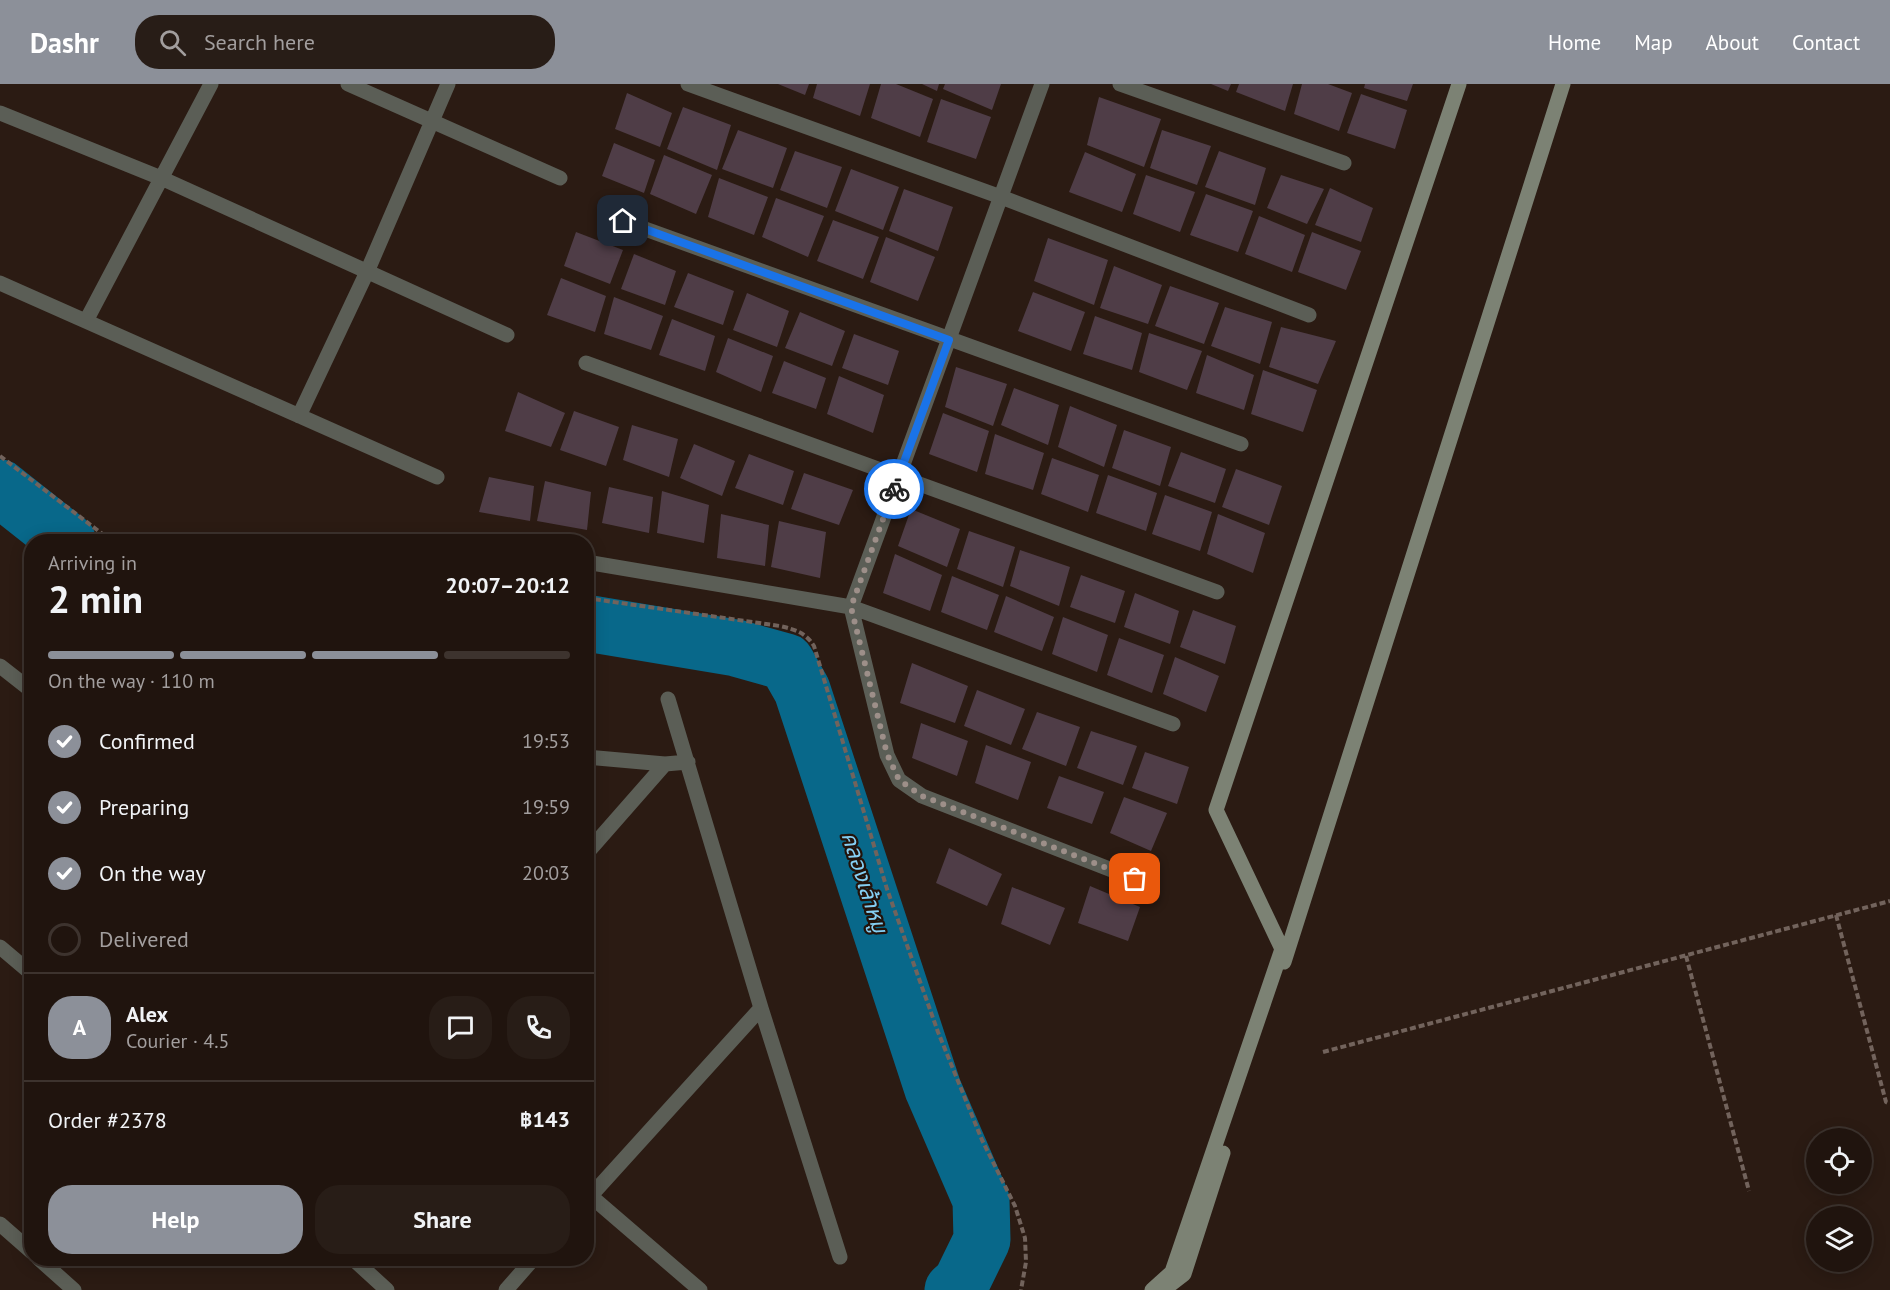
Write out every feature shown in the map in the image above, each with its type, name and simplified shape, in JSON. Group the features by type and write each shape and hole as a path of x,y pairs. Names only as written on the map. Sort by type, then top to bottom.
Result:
{"street":[{"path":"86,321 211,84"},
{"path":"348,84 560,178"},
{"path":"299,416 367,272 448,84"},
{"path":"688,84 1001,196 1309,315"},
{"path":"1042,84 851,607 887,754 899,780 922,796 1135,879"},
{"path":"1120,84 1344,163"},
{"path":"1152,1290 1172,1272 1282,949 1216,810 1459,84"},
{"path":"1163,1290 1184,1274 1188,1263 1563,84"},
{"path":"0,113 161,178 507,336"},
{"path":"623,221 1241,444"},
{"path":"0,283 437,477"},
{"path":"586,363 1217,592"},
{"path":"594,563 851,607 1173,724"},
{"path":"0,666 24,685"},
{"path":"668,699 761,1008 840,1257"},
{"path":"594,758 665,764 688,762"},
{"path":"594,845 665,764"},
{"path":"0,946 24,967"},
{"path":"594,1189 761,1008"},
{"path":"594,1201 700,1290"},
{"path":"0,1224 24,1245"},
{"path":"47,1266 74,1290"},
{"path":"361,1266 387,1290"},
{"path":"506,1290 527,1266"}],"path":[{"path":"0,456 102,534"},
{"path":"594,599 780,626 799,631 808,637 814,646 895,911 947,1053 982,1140 1015,1206 1025,1238 1026,1262 1021,1290"},
{"path":"1323,1052 1890,901"},
{"path":"1836,915 1886,1102 1890,1104"},
{"path":"1686,956 1749,1191"}],"building":[{"path":"778,84 809,84 805,95"},
{"path":"817,84 870,84 860,116 813,98"},
{"path":"881,84 896,84 933,99 920,137 871,118"},
{"path":"922,84 939,84 937,91"},
{"path":"945,84 1001,84 992,110 943,89"},
{"path":"1211,84 1231,84 1228,91"},
{"path":"1239,84 1293,84 1285,111 1236,92"},
{"path":"1302,84 1328,84 1352,93 1339,131 1294,114"},
{"path":"1365,84 1413,84 1407,101 1364,88"},
{"path":"627,93 672,113 660,147 615,129"},
{"path":"1361,94 1407,110 1395,149 1347,133"},
{"path":"1099,97 1161,119 1144,167 1087,145"},
{"path":"941,99 991,117 976,159 927,142"},
{"path":"683,107 731,125 717,170 667,149"},
{"path":"738,130 787,148 773,188 722,169"},
{"path":"1162,130 1211,146 1197,185 1150,168"},
{"path":"614,143 655,160 644,193 602,176"},
{"path":"795,151 842,167 827,208 780,190"},
{"path":"1219,151 1266,168 1255,205 1205,187"},
{"path":"1085,152 1136,174 1122,212 1069,192"},
{"path":"664,155 712,175 696,214 650,194"},
{"path":"851,169 899,187 883,230 835,211"},
{"path":"1146,175 1195,192 1180,232 1133,214"},
{"path":"1281,175 1324,189 1307,224 1267,208"},
{"path":"719,178 768,197 754,235 708,217"},
{"path":"1330,188 1373,208 1361,242 1315,225"},
{"path":"904,189 953,207 938,251 889,231"},
{"path":"1206,194 1253,211 1238,252 1190,235"},
{"path":"776,198 824,216 808,257 762,237"},
{"path":"1259,216 1305,235 1292,272 1245,254"},
{"path":"833,220 879,237 863,279 817,261"},
{"path":"576,232 623,250 610,284 564,266"},
{"path":"1312,232 1361,251 1346,290 1298,272"},
{"path":"886,237 935,257 918,301 870,282"},
{"path":"1048,238 1108,260 1094,305 1034,281"},
{"path":"634,254 676,271 665,305 621,289"},
{"path":"1114,266 1162,285 1148,324 1100,308"},
{"path":"688,273 734,291 723,325 674,307"},
{"path":"561,278 606,296 595,332 547,315"},
{"path":"1170,286 1219,303 1204,344 1155,326"},
{"path":"1033,292 1085,312 1071,351 1018,331"},
{"path":"747,293 789,311 777,347 733,330"},
{"path":"614,297 663,316 651,350 604,334"},
{"path":"1225,307 1272,322 1260,364 1211,346"},
{"path":"800,312 845,331 832,366 785,348"},
{"path":"1095,316 1142,333 1132,370 1083,354"},
{"path":"672,319 715,336 705,371 659,355"},
{"path":"1281,327 1336,341 1318,384 1269,367"},
{"path":"1149,333 1202,351 1187,390 1139,372"},
{"path":"854,334 899,351 888,385 842,368"},
{"path":"728,338 773,356 761,392 716,372"},
{"path":"1207,355 1254,375 1244,410 1196,393"},
{"path":"784,361 826,378 816,409 772,393"},
{"path":"956,367 1007,384 993,426 945,407"},
{"path":"1263,370 1317,390 1303,432 1251,414"},
{"path":"839,376 884,395 873,433 827,414"},
{"path":"1014,388 1059,405 1048,445 1001,425"},
{"path":"518,392 565,413 551,447 505,431"},
{"path":"1070,406 1117,425 1104,467 1058,447"},
{"path":"574,411 619,427 606,466 560,450"},
{"path":"943,413 989,431 977,472 929,454"},
{"path":"632,425 678,439 669,477 623,460"},
{"path":"1124,430 1171,447 1160,486 1112,468"},
{"path":"995,434 1044,453 1033,490 985,474"},
{"path":"694,444 735,461 722,496 680,478"},
{"path":"1181,452 1226,469 1215,503 1168,486"},
{"path":"749,454 794,471 783,505 735,488"},
{"path":"1052,458 1099,475 1088,512 1041,494"},
{"path":"1236,469 1282,486 1269,525 1222,507"},
{"path":"804,473 853,490 839,525 791,509"},
{"path":"1108,475 1157,493 1146,531 1096,513"},
{"path":"489,477 534,486 530,521 479,512"},
{"path":"545,481 591,492 587,530 537,521"},
{"path":"609,487 653,497 649,533 602,523"},
{"path":"662,491 709,505 704,543 657,533"},
{"path":"1165,495 1212,512 1200,551 1152,534"},
{"path":"911,509 960,529 947,567 898,546"},
{"path":"721,514 769,525 765,566 717,558"},
{"path":"1218,514 1265,533 1253,573 1207,554"},
{"path":"779,521 826,532 820,578 771,567"},
{"path":"969,531 1015,547 1003,587 957,569"},
{"path":"1020,550 1070,567 1059,606 1010,586"},
{"path":"895,554 942,575 930,611 883,593"},
{"path":"1081,575 1125,591 1115,623 1070,607"},
{"path":"952,576 999,595 987,630 941,612"},
{"path":"1135,593 1179,611 1170,644 1124,627"},
{"path":"1006,596 1054,617 1042,651 994,632"},
{"path":"1193,610 1236,626 1225,664 1180,647"},
{"path":"1063,617 1108,635 1097,672 1052,654"},
{"path":"1119,638 1164,655 1152,693 1107,675"},
{"path":"1175,657 1219,676 1206,712 1163,694"},
{"path":"912,663 968,686 955,723 900,703"},
{"path":"977,690 1025,709 1011,745 964,726"},
{"path":"1037,712 1080,727 1066,766 1022,749"},
{"path":"921,723 968,741 957,776 912,758"},
{"path":"1091,731 1137,746 1123,785 1077,768"},
{"path":"986,745 1031,762 1018,800 975,783"},
{"path":"1145,752 1189,767 1177,804 1132,788"},
{"path":"1059,776 1104,792 1092,824 1047,808"},
{"path":"1124,797 1167,813 1151,851 1110,833"},
{"path":"949,848 1002,874 987,906 936,883"},
{"path":"1090,886 1140,907 1128,941 1078,923"},
{"path":"1012,887 1065,908 1050,945 1001,924"}],"waterway":[{"name":"คลองเล้าหมู","path":"0,488 58,534"},
{"name":"คลองเล้าหมู","path":"594,624 736,648 786,662 802,690 933,1089 981,1200 982,1240 961,1283 953,1290"}],"way so far":[{"path":"894,489 851,607 887,754 899,780 922,796 1135,879"}],"route":[{"path":"623,221 949,340 894,489"}]}
